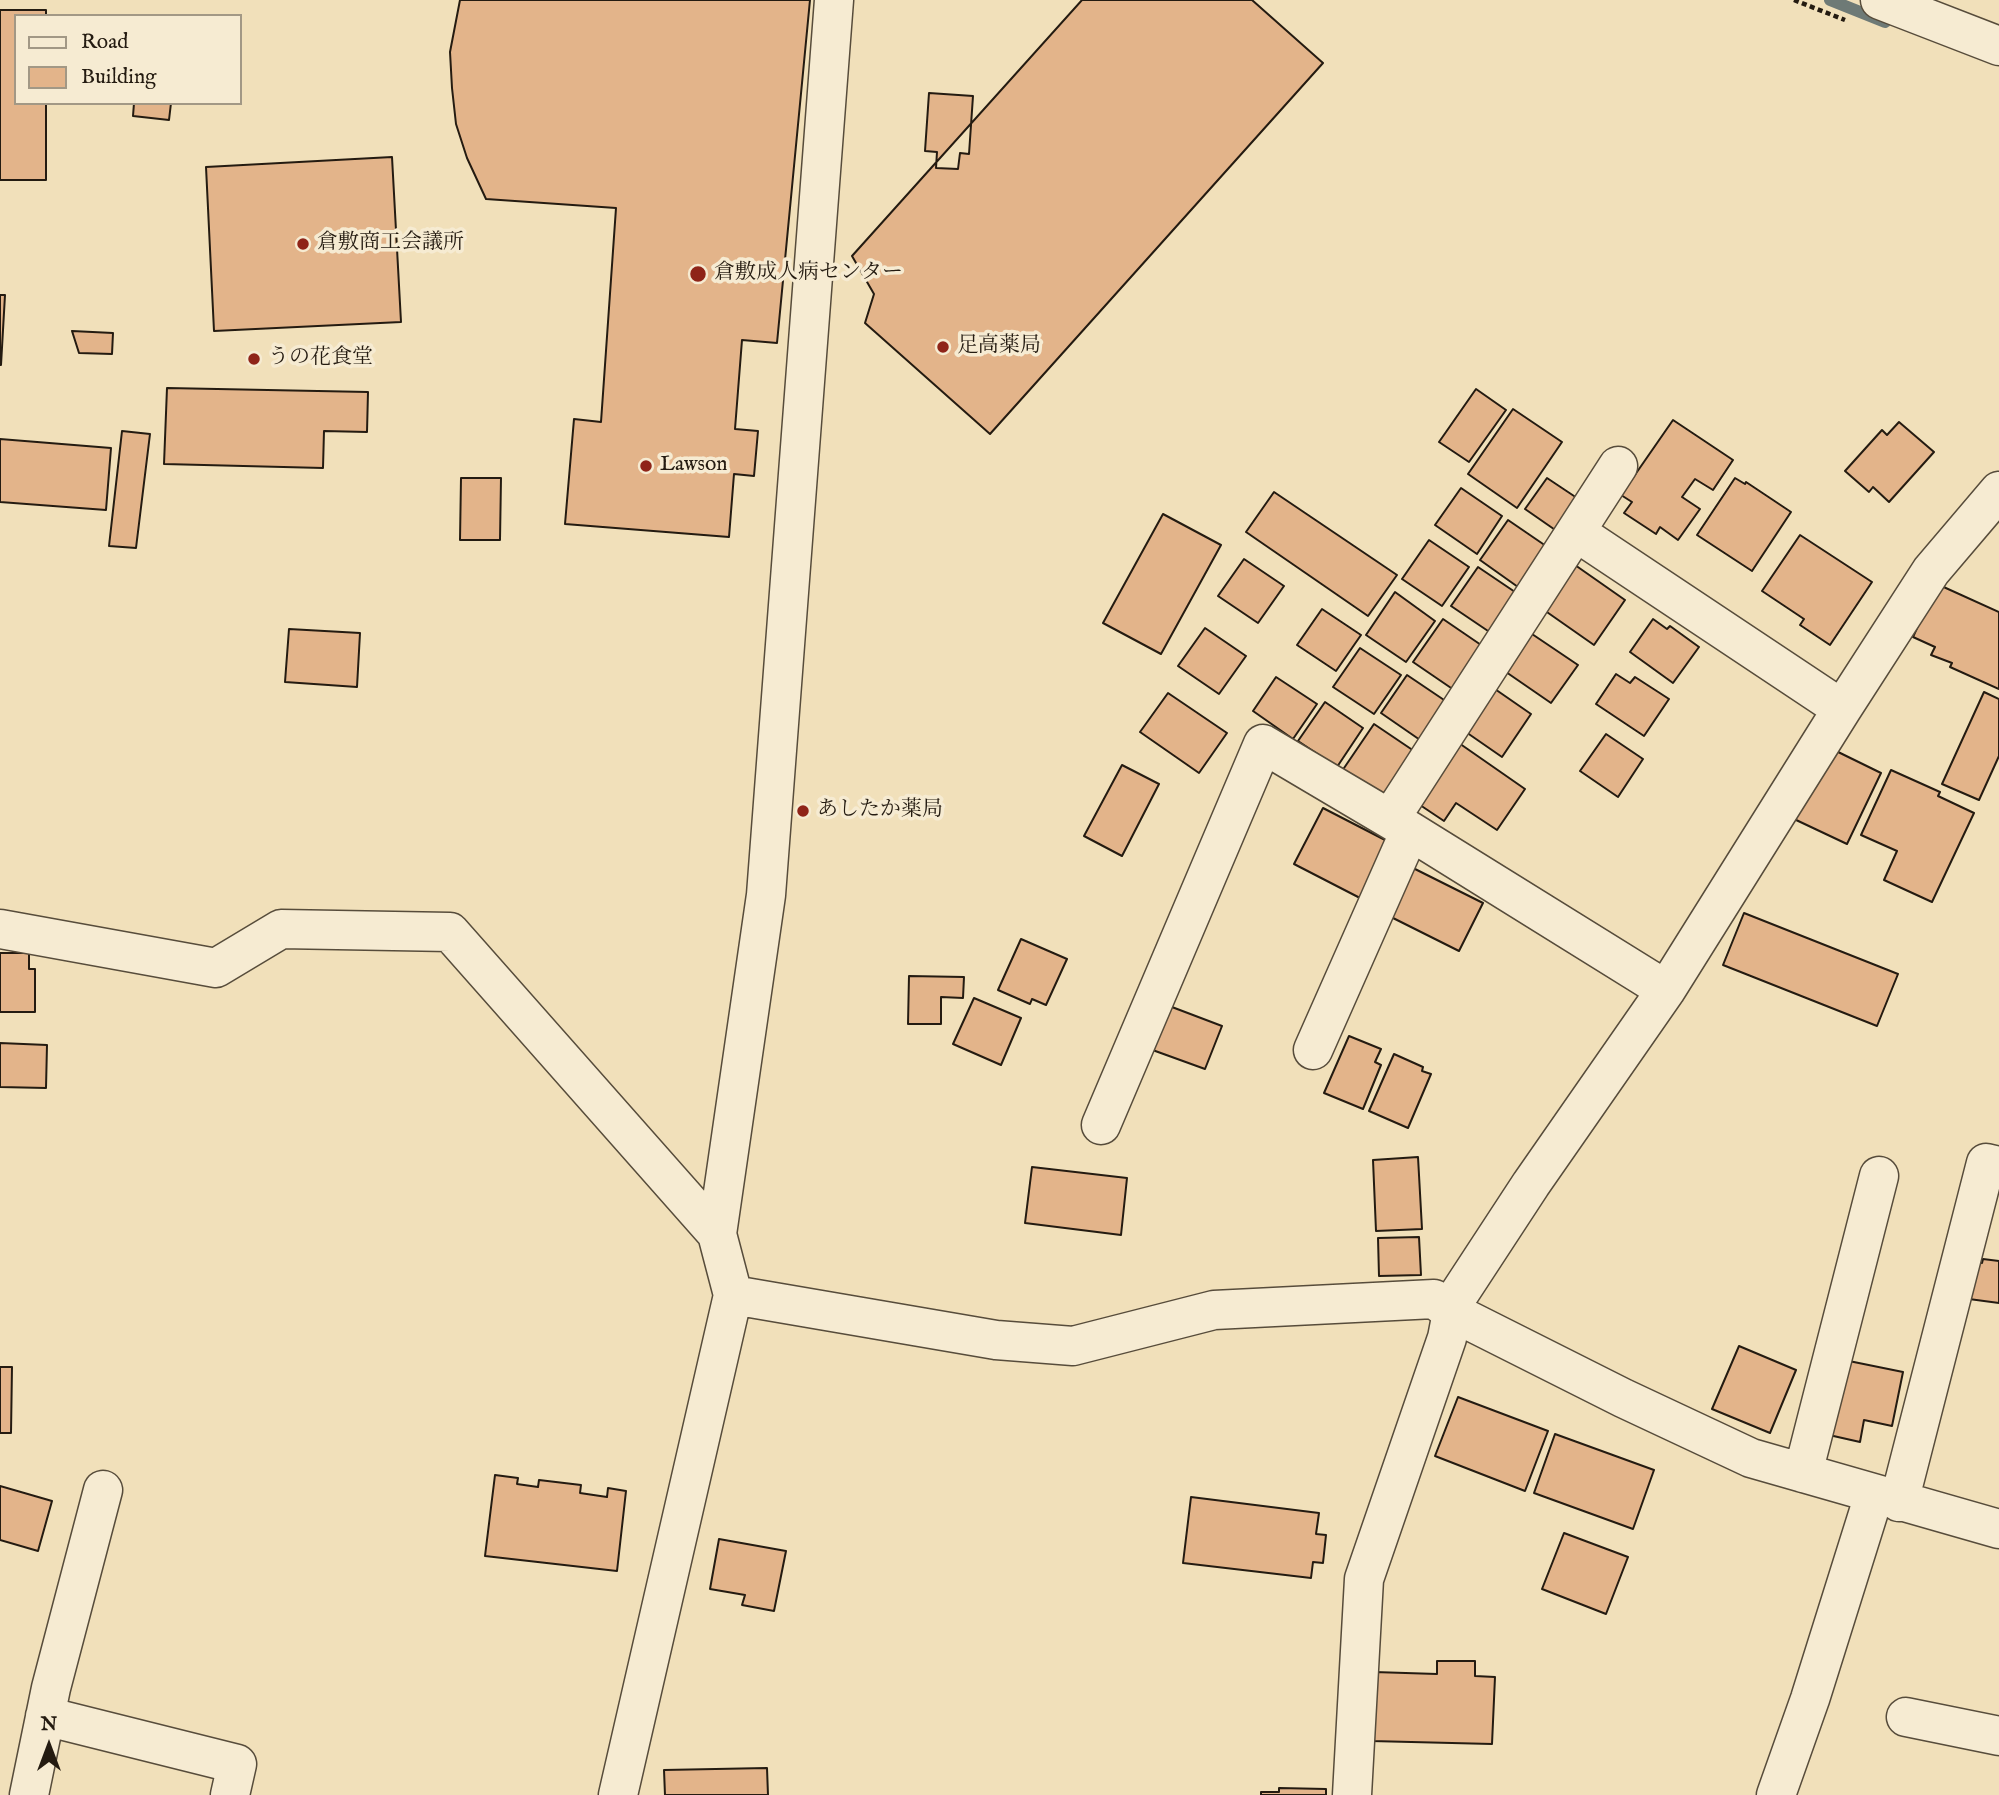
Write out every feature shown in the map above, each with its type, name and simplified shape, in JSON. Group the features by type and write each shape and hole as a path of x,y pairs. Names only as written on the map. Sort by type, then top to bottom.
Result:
{"street":[{"path":"618,1795 733,1295 717,1234 766,895 834,0"},
{"path":"1880,0 1999,46"},
{"path":"1313,1050 1400,825 1618,466"},
{"path":"1352,1795 1364,1579 1447,1338 1459,1294 1666,990 1931,571 1999,491"},
{"path":"1576,532 1842,709"},
{"path":"1101,1125 1263,744 1400,825 1666,990"},
{"path":"0,929 216,968 281,929 450,932 717,1234"},
{"path":"1776,1795 1887,1498 1986,1163 1999,1166"},
{"path":"1803,1473 1880,1176"},
{"path":"733,1295 996,1340 1073,1346 1213,1310 1434,1299 1452,1312 1623,1398 1751,1458 1999,1529"},
{"path":"29,1795 51,1688 103,1490"},
{"path":"45,1716 237,1764 230,1795"},
{"path":"1906,1717 1999,1736"}],"building":[{"name":"倉敷成人病センター","path":"460,0 810,0 777,343 742,340 735,429 758,431 754,476 734,474 729,537 565,524 574,419 601,422 616,208 486,199 467,158 456,124 450,52"},
{"path":"1082,0 1252,0 1323,63 990,434 865,323 874,294 852,256"},
{"path":"0,10 46,10 46,14 14,14 14,105 46,105 46,180 0,180"},
{"path":"929,93 973,96 969,154 960,153 958,169 936,168 937,152 925,151"},
{"path":"134,105 171,105 169,120 133,116"},
{"name":"倉敷商工会議所","path":"392,157 401,322 214,331 206,167"},
{"path":"0,295 5,295 1,365 0,365"},
{"path":"72,331 113,333 112,354 79,353"},
{"path":"167,388 368,392 367,432 324,431 323,468 164,464"},
{"path":"1476,389 1506,410 1469,462 1439,442"},
{"path":"1513,409 1562,442 1517,508 1468,474"},
{"path":"1673,420 1733,460 1713,490 1695,479 1682,497 1700,509 1678,540 1660,527 1656,534 1624,513 1632,502 1621,495"},
{"path":"1899,422 1934,452 1889,502 1873,487 1869,492 1845,471 1882,430 1887,435"},
{"path":"122,431 150,434 136,548 109,546"},
{"path":"0,439 111,448 106,510 0,502"},
{"path":"461,478 501,478 500,540 460,540"},
{"path":"1547,478 1583,502 1561,534 1525,509"},
{"path":"1735,478 1745,484 1746,482 1791,512 1752,571 1697,535"},
{"path":"1461,488 1502,516 1477,554 1435,525"},
{"path":"1274,492 1397,575 1368,616 1246,532"},
{"path":"1163,514 1221,545 1161,654 1103,623"},
{"path":"1508,520 1546,546 1518,587 1480,560"},
{"path":"1800,535 1872,582 1830,645 1800,625 1804,619 1762,591"},
{"path":"1429,540 1469,567 1442,606 1402,579"},
{"path":"1244,559 1284,586 1258,623 1218,596"},
{"path":"1575,565 1625,600 1594,645 1544,610"},
{"path":"1478,567 1518,594 1491,633 1451,606"},
{"path":"1937,584 1999,612 1999,689 1950,667 1952,663 1931,655 1935,647 1913,637"},
{"path":"1395,592 1435,621 1406,662 1366,635"},
{"path":"1322,609 1361,635 1336,671 1297,645"},
{"path":"1443,619 1484,647 1454,690 1413,662"},
{"path":"1653,619 1667,629 1670,626 1699,647 1673,683 1630,652"},
{"path":"1205,628 1246,656 1219,694 1178,666"},
{"path":"289,629 360,633 357,687 285,682"},
{"path":"1532,634 1578,665 1551,703 1506,672"},
{"path":"1360,648 1401,675 1374,714 1333,687"},
{"path":"1616,674 1630,683 1635,677 1669,699 1644,736 1596,704"},
{"path":"1407,675 1450,704 1423,742 1381,713"},
{"path":"1276,677 1317,704 1293,739 1253,711"},
{"path":"1492,687 1531,714 1502,757 1463,730"},
{"path":"1984,692 1999,699 1999,756 1979,800 1942,784"},
{"path":"1168,693 1227,733 1199,773 1140,732"},
{"path":"1325,702 1363,728 1337,767 1298,741"},
{"path":"1374,724 1417,753 1385,799 1342,771"},
{"path":"1606,734 1643,759 1618,797 1580,771"},
{"path":"1456,741 1525,789 1497,830 1456,803 1444,821 1414,801"},
{"path":"1832,749 1881,773 1847,844 1794,819"},
{"path":"1122,765 1159,784 1122,856 1084,836"},
{"path":"1891,770 1940,792 1938,796 1974,813 1932,902 1884,880 1897,851 1861,835"},
{"path":"1323,808 1387,841 1360,898 1294,864"},
{"path":"1413,868 1483,903 1459,951 1389,916"},
{"path":"1744,913 1898,974 1877,1026 1723,965"},
{"path":"1021,939 1067,959 1046,1005 1032,999 1030,1004 998,990"},
{"path":"0,953 29,953 29,969 35,969 35,1012 0,1012"},
{"path":"909,976 964,977 963,998 941,997 941,1024 908,1024"},
{"path":"974,998 1021,1018 1001,1065 953,1044"},
{"path":"1164,1004 1222,1026 1205,1069 1147,1048"},
{"path":"1349,1036 1381,1049 1375,1062 1381,1065 1363,1109 1324,1093"},
{"path":"0,1043 47,1045 46,1088 0,1087"},
{"path":"1394,1054 1423,1067 1422,1071 1431,1074 1408,1128 1369,1111"},
{"path":"1418,1157 1422,1229 1376,1231 1373,1160"},
{"path":"1032,1167 1127,1178 1121,1235 1025,1223"},
{"path":"1419,1237 1421,1275 1379,1276 1378,1238"},
{"path":"1983,1259 1999,1261 1999,1303 1969,1299 1967,1260 1982,1263"},
{"path":"1739,1346 1796,1370 1770,1433 1712,1409"},
{"path":"1844,1360 1903,1372 1892,1426 1864,1420 1860,1442 1829,1435"},
{"path":"0,1367 12,1367 11,1433 0,1433"},
{"path":"1458,1397 1548,1431 1525,1491 1435,1456"},
{"path":"1555,1434 1654,1470 1633,1529 1534,1493"},
{"path":"495,1475 518,1478 517,1484 538,1487 539,1480 581,1485 580,1493 607,1497 608,1488 626,1491 617,1571 485,1556"},
{"path":"0,1486 52,1501 38,1551 0,1540"},
{"path":"1191,1497 1319,1513 1316,1534 1326,1535 1323,1563 1313,1562 1311,1578 1183,1563"},
{"path":"1564,1533 1628,1557 1606,1614 1542,1589"},
{"path":"719,1539 786,1551 774,1611 742,1605 745,1595 710,1589"},
{"path":"1437,1661 1475,1661 1475,1676 1495,1677 1492,1744 1371,1741 1374,1672 1437,1674"},
{"path":"767,1768 768,1795 665,1795 664,1770"},
{"path":"1279,1788 1326,1789 1326,1795 1261,1795 1261,1792 1279,1792"}],"waterway":[{"path":"1830,0 1885,22"}],"place":[{"name":"倉敷商工会議所","path":"303,244"},
{"name":"倉敷成人病センター","path":"698,274"},
{"name":"足高薬局","path":"943,347"},
{"name":"うの花食堂","path":"254,359"},
{"name":"Lawson","path":"646,466"},
{"name":"あしたか薬局","path":"803,811"}]}
